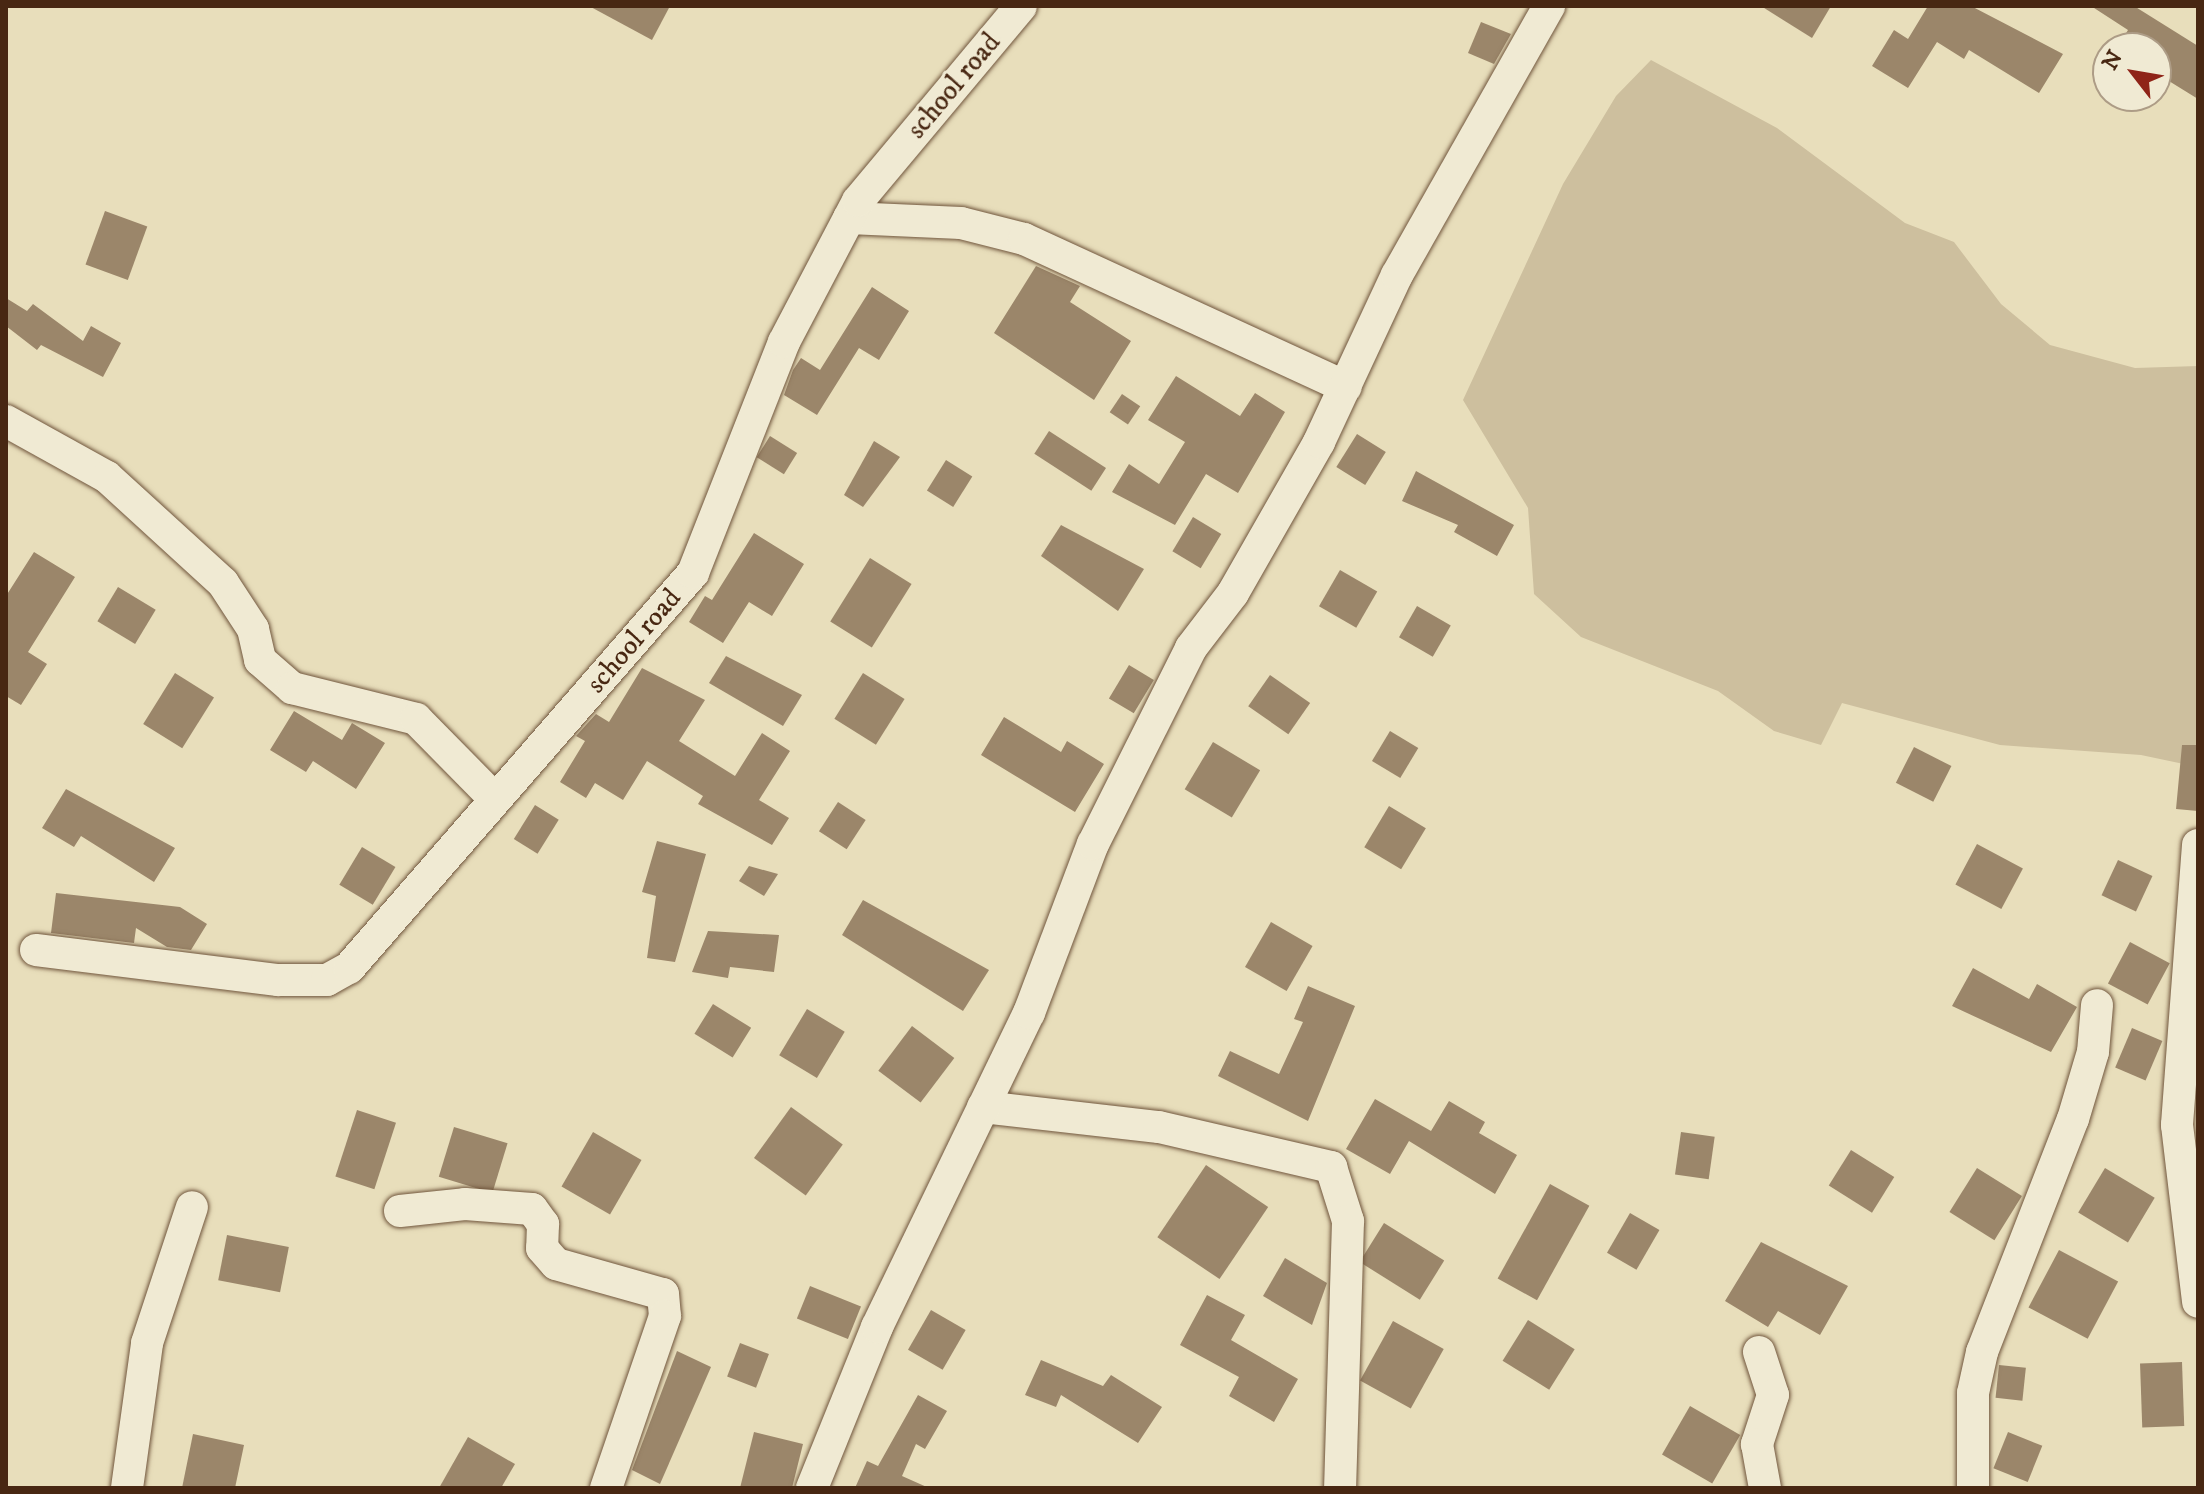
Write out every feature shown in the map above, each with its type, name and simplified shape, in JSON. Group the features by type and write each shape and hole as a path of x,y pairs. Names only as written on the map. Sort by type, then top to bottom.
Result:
{"street":[{"name":"school road","path":"36,950 196,975 327,980 349,968 493,797 693,573 784,342 849,218 1021,6"},
{"path":"812,1488 877,1327 1029,1013 1093,844 1191,648 1233,593 1346,387 1397,275 1549,6"},
{"path":"849,218 961,223 1024,239 1346,387"},
{"path":"6,421 107,477 223,583 253,629 260,660 292,688 416,719 493,797"},
{"path":"2198,845 2177,1125 2198,1302"},
{"path":"1973,1488 1973,1393 1982,1352 2073,1119 2093,1052 2097,1005"},
{"path":"983,1107 1159,1127 1331,1167 1348,1221 1340,1488"},
{"path":"400,1211 465,1204 532,1209 543,1224 542,1248 556,1264 663,1294 662,1328 606,1488"},
{"path":"127,1488 147,1343 192,1207"},
{"path":"1759,1352 1773,1395 1757,1444 1765,1488"}],"shaded area":[{"path":"1651,60 1777,128 1905,223 1954,242 2001,304 2050,345 2135,368 2198,366 2198,767 2141,755 2000,745 1842,703 1821,745 1774,731 1718,691 1581,637 1534,594 1528,508 1463,400 1563,184 1616,96"}],"building":[{"path":"589,6 670,6 652,40"},
{"path":"1761,6 1831,6 1812,38"},
{"path":"1928,6 1971,6 2063,54 2039,93 1969,50 1964,59 1937,42 1908,88 1872,66 1894,30 1908,39"},
{"path":"2091,6 2134,6 2198,46 2198,99 2172,83 2172,32 2128,30"},
{"path":"1481,22 1511,34 1494,64 1468,53"},
{"path":"105,211 147,226 128,280 86,265"},
{"path":"1036,266 1080,286 1070,302 1131,341 1094,400 994,333"},
{"path":"872,287 909,311 879,360 859,348 817,415 784,395 793,370 801,358 820,370"},
{"path":"6,298 27,311 33,304 83,341 91,326 121,343 103,377 41,345 37,350 6,326"},
{"path":"1176,376 1240,416 1255,393 1285,412 1238,493 1206,474 1175,525 1112,492 1129,464 1159,484 1185,442 1148,420"},
{"path":"1122,394 1140,406 1128,425 1110,412"},
{"path":"1049,431 1106,468 1091,491 1034,454"},
{"path":"1357,434 1386,452 1365,485 1336,467"},
{"path":"770,436 797,453 784,474 757,457"},
{"path":"874,441 900,457 863,507 844,495"},
{"path":"946,460 972,476 953,507 927,491"},
{"path":"1416,471 1514,525 1497,556 1454,532 1458,525 1402,501"},
{"path":"1193,517 1221,534 1201,568 1172,551"},
{"path":"1061,525 1144,569 1118,611 1041,556"},
{"path":"754,533 804,564 772,616 749,602 723,643 689,622 705,596 712,600"},
{"path":"34,552 75,577 28,652 47,664 21,705 6,696 6,596"},
{"path":"870,558 912,584 872,648 830,622"},
{"path":"1340,570 1377,592 1356,628 1319,606"},
{"path":"118,587 156,610 135,644 97,621"},
{"path":"1417,606 1451,626 1433,657 1399,637"},
{"path":"726,656 802,695 783,726 709,683"},
{"path":"1129,665 1154,680 1134,713 1109,698"},
{"path":"642,668 705,700 679,741 735,776 762,733 790,751 759,800 789,818 772,845 698,804 703,796 647,761 623,800 595,783 586,798 560,782 585,741 576,736 596,714 609,722"},
{"path":"175,673 214,697 182,748 143,724"},
{"path":"863,673 905,699 876,745 834,719"},
{"path":"1270,675 1310,703 1288,734 1248,706"},
{"path":"294,711 342,740 352,723 385,743 356,789 313,761 306,772 270,750"},
{"path":"1004,717 1061,752 1067,741 1104,764 1075,812 981,755"},
{"path":"1390,731 1418,748 1400,778 1372,761"},
{"path":"1213,742 1260,770 1232,817 1185,789"},
{"path":"2182,745 2198,745 2198,811 2176,809"},
{"path":"1914,747 1951,766 1933,802 1896,783"},
{"path":"66,789 175,848 154,882 81,836 74,847 42,828"},
{"path":"838,802 866,820 847,849 819,831"},
{"path":"535,805 559,820 538,854 514,839"},
{"path":"1389,806 1426,828 1401,869 1364,847"},
{"path":"657,841 706,854 675,962 647,958 656,896 642,892"},
{"path":"1977,844 2023,868 2001,909 1955,885"},
{"path":"362,847 395,867 373,905 339,885"},
{"path":"2118,860 2152,876 2136,911 2102,895"},
{"path":"749,866 778,874 764,896 739,881"},
{"path":"56,893 180,907 207,924 191,950 167,947 136,928 134,943 51,933"},
{"path":"863,900 989,970 963,1011 842,935"},
{"path":"1271,922 1313,946 1287,991 1245,967"},
{"path":"708,931 779,935 774,972 730,967 728,978 692,972"},
{"path":"2130,942 2170,963 2148,1005 2108,983"},
{"path":"1973,968 2029,999 2037,984 2077,1007 2051,1052 1952,1006"},
{"path":"1308,986 1355,1006 1308,1121 1218,1076 1230,1051 1279,1074 1303,1022 1294,1019"},
{"path":"713,1004 751,1028 733,1058 694,1034"},
{"path":"807,1009 845,1032 817,1078 779,1055"},
{"path":"912,1026 954,1058 921,1103 878,1071"},
{"path":"2132,1028 2162,1041 2146,1080 2115,1068"},
{"path":"1375,1099 1431,1131 1449,1101 1485,1122 1479,1133 1517,1155 1495,1194 1409,1141 1390,1174 1346,1149"},
{"path":"791,1107 843,1145 806,1196 754,1158"},
{"path":"357,1110 396,1123 374,1189 335,1177"},
{"path":"454,1127 508,1143 492,1193 439,1177"},
{"path":"593,1132 641,1160 610,1215 562,1187"},
{"path":"1681,1132 1715,1137 1709,1179 1675,1175"},
{"path":"1851,1150 1894,1177 1872,1213 1829,1186"},
{"path":"1206,1165 1268,1207 1220,1279 1157,1237"},
{"path":"1977,1168 2022,1196 1994,1240 1949,1212"},
{"path":"2105,1168 2155,1198 2128,1242 2078,1213"},
{"path":"1550,1184 1589,1206 1537,1300 1498,1278"},
{"path":"1630,1213 1659,1230 1636,1270 1607,1253"},
{"path":"1384,1223 1444,1261 1420,1300 1360,1262"},
{"path":"227,1235 289,1247 280,1292 218,1280"},
{"path":"1761,1242 1848,1286 1820,1335 1778,1311 1768,1327 1725,1301"},
{"path":"2059,1250 2118,1281 2088,1339 2028,1307"},
{"path":"1285,1258 1327,1283 1312,1325 1263,1296"},
{"path":"810,1286 861,1307 848,1339 797,1318"},
{"path":"1207,1295 1245,1315 1231,1340 1298,1379 1274,1422 1229,1396 1239,1377 1180,1345"},
{"path":"931,1310 966,1330 943,1370 908,1350"},
{"path":"1528,1320 1575,1349 1549,1390 1503,1361"},
{"path":"1393,1321 1444,1349 1411,1409 1360,1380"},
{"path":"740,1343 769,1354 756,1388 727,1377"},
{"path":"677,1351 711,1367 660,1484 632,1470"},
{"path":"1041,1360 1103,1386 1111,1375 1162,1407 1138,1443 1061,1395 1056,1407 1025,1395"},
{"path":"2182,1362 2184,1426 2142,1427 2140,1363"},
{"path":"1999,1365 2026,1368 2022,1401 1996,1398"},
{"path":"918,1395 947,1411 925,1449 916,1444 902,1476 929,1488 855,1488 867,1461 878,1466"},
{"path":"1690,1406 1740,1435 1712,1483 1662,1454"},
{"path":"754,1432 803,1444 792,1488 740,1488"},
{"path":"2008,1432 2042,1446 2028,1482 1993,1468"},
{"path":"193,1434 244,1445 235,1488 182,1488"},
{"path":"468,1437 515,1464 501,1488 439,1488"}]}
